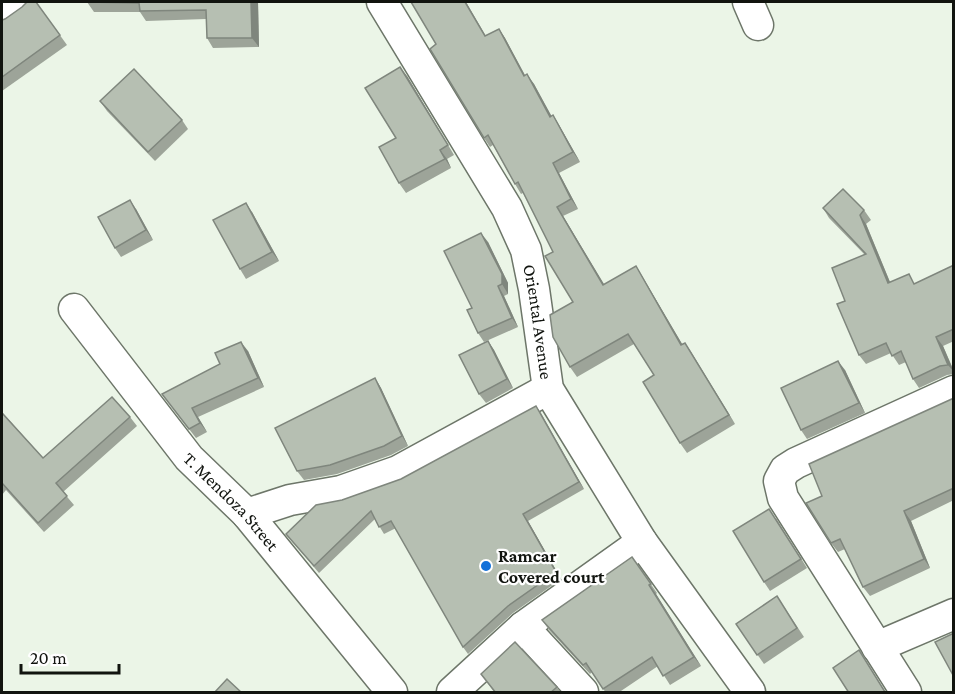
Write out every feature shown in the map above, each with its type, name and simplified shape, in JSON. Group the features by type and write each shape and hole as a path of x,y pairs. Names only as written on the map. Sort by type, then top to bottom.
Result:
{"street":[{"path":"2,14 19,2"},
{"name":"Oriental Avenue","path":"382,2 507,208 526,250 534,289 548,389 642,542 750,693"},
{"name":"T. Mendoza Street","path":"74,309 189,458 247,514 392,693"},
{"path":"247,514 290,500 341,491 398,471 548,389"},
{"path":"906,693 783,498 779,481 785,470 796,463 954,391"},
{"path":"452,693 523,627 642,542"},
{"path":"878,647 954,614"},
{"path":"523,627 583,693"}],"building":[{"path":"27,2 36,2 60,35 2,77 2,20"},
{"path":"87,2 251,2 252,38 207,38 206,10 140,11 139,3"},
{"path":"411,2 465,2 485,36 499,29 524,76 527,74 550,117 553,115 573,152 553,163 571,199 557,207 603,285 636,266 681,345 685,343 729,415 680,443 643,382 654,375 628,334 570,367 553,337 550,315 573,302 545,256 553,252 518,182 515,184 488,135 484,138 430,49 436,44"},
{"path":"400,67 448,145 440,150 445,159 399,183 379,147 396,138 365,88"},
{"path":"134,69 182,120 148,152 100,101"},
{"path":"843,189 864,210 860,215 888,283 909,274 914,284 954,265 954,329 936,337 948,365 940,366 913,379 901,351 892,356 886,343 859,355 837,304 845,301 832,268 866,254 823,208"},
{"path":"130,200 146,230 115,248 98,217"},
{"path":"246,203 272,252 240,269 213,220"},
{"path":"481,233 502,274 502,284 498,286 512,318 478,333 467,310 472,308 444,251"},
{"path":"488,341 507,379 479,394 459,355"},
{"path":"241,342 258,378 192,408 200,423 189,429 162,394 220,364 215,353"},
{"path":"838,361 859,403 801,430 781,388"},
{"path":"375,378 402,436 384,446 330,465 297,471 275,428"},
{"path":"112,397 130,417 56,483 67,496 38,523 2,483 2,413 43,458"},
{"path":"954,398 954,488 904,511 924,559 863,587 840,539 831,543 806,503 822,496 809,464"},
{"path":"536,406 579,482 523,514 556,572 508,606 463,647 391,521 379,527 371,511 314,566 286,534 316,505 342,500 401,479"},
{"path":"769,509 801,559 764,582 733,531"},
{"path":"632,557 651,584 649,585 694,657 663,676 652,657 603,689 586,663 583,665 542,620"},
{"path":"777,596 797,628 757,655 736,624"},
{"path":"954,633 954,677 935,642"},
{"path":"515,642 557,687 550,693 496,693 481,674"},
{"path":"859,650 886,693 849,693 833,668"},
{"path":"227,679 242,693 214,693"}],"place":[{"name":"Ramcar Covered court","path":"486,566"}]}
